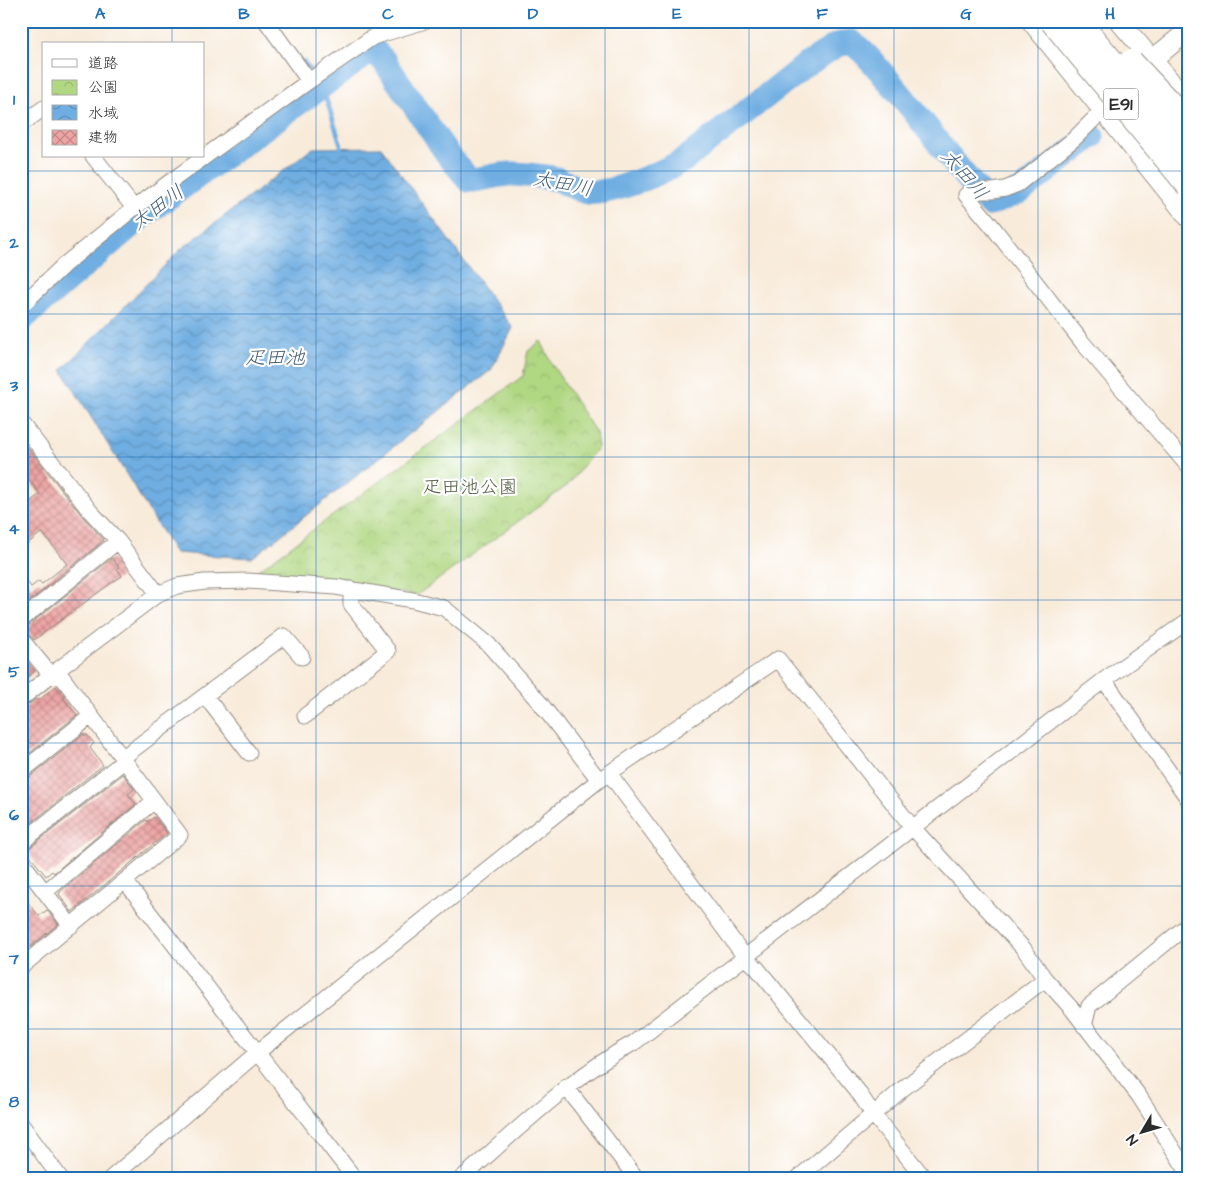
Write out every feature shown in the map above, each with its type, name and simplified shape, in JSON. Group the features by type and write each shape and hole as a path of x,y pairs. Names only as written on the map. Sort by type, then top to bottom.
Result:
{"highway":[{"name":"E91","path":"1052,21 1189,186"},
{"name":"E91","path":"1078,21 1185,134"},
{"path":"1088,21 1150,81 1185,134"}],"street":[{"path":"266,21 309,81"},
{"path":"205,156 373,37 426,21"},
{"path":"1031,21 1189,218"},
{"path":"1118,21 1189,103"},
{"path":"1189,30 1152,60 1074,140 1018,184 993,192 980,191 966,195 1082,342 1189,467"},
{"path":"21,124 42,109"},
{"path":"95,158 134,208"},
{"path":"21,306 64,265 134,208 203,158"},
{"path":"21,423 90,511 118,541 158,594"},
{"path":"21,620 118,541"},
{"path":"21,699 158,594 177,586 206,582 248,581 351,589 413,600 444,608 488,644 604,776 745,958 756,967 851,1083 873,1114 925,1179"},
{"path":"305,716 388,651 351,604 351,589"},
{"path":"461,1179 566,1088 608,1057 636,1042 1104,680 1189,620"},
{"path":"21,843 123,759 284,636 302,657"},
{"path":"21,639 51,675 62,677 180,835 21,967"},
{"path":"110,1179 258,1052 604,776 778,658 913,828 1024,949 1046,979 1072,1008 1139,1096 1189,1174"},
{"path":"1104,680 1189,800"},
{"path":"205,696 249,753"},
{"path":"21,772 91,716"},
{"path":"45,892 154,801"},
{"path":"21,861 71,926"},
{"path":"125,881 355,1179"},
{"path":"1084,1026 1089,1006 1189,924"},
{"path":"797,1179 912,1081 1046,979"},
{"path":"566,1088 637,1179"},
{"path":"21,1124 61,1179"}],"green space":[{"name":"疋田池公園","path":"541,341 553,366 596,433 598,447 568,485 417,595 253,574 523,376 528,351"}],"water":[{"name":"疋田池","path":"381,147 513,328 491,370 252,558 175,553 62,370 180,250 313,148"}],"building":[{"path":"26,445 83,517 104,540 21,608 21,574 31,587 39,581 42,584 67,564 42,532 21,549 21,509 40,494 21,470 21,449"},
{"path":"112,558 119,567 117,568 122,576 34,640 24,629"},
{"path":"21,654 35,671 21,682"},
{"path":"56,686 77,715 21,760 21,710 36,699 38,701"},
{"path":"84,734 94,743 90,748 103,765 21,831 21,781 27,779"},
{"path":"123,774 134,789 128,794 136,804 54,873 52,871 46,876 27,850"},
{"path":"154,817 167,833 72,912 59,894 60,892 146,820 148,822"},
{"path":"21,894 39,916 47,910 58,924 29,948 21,938"}],"waterway":[{"name":"太田川","path":"21,320 142,216 373,49 384,61 448,155 469,180 508,174 535,176 556,179 588,192 610,190 637,182 684,160 806,65 837,45 851,42 866,55 889,81 990,204 1021,191 1092,136"},
{"path":"304,62 322,86 341,145 340,153"}]}
